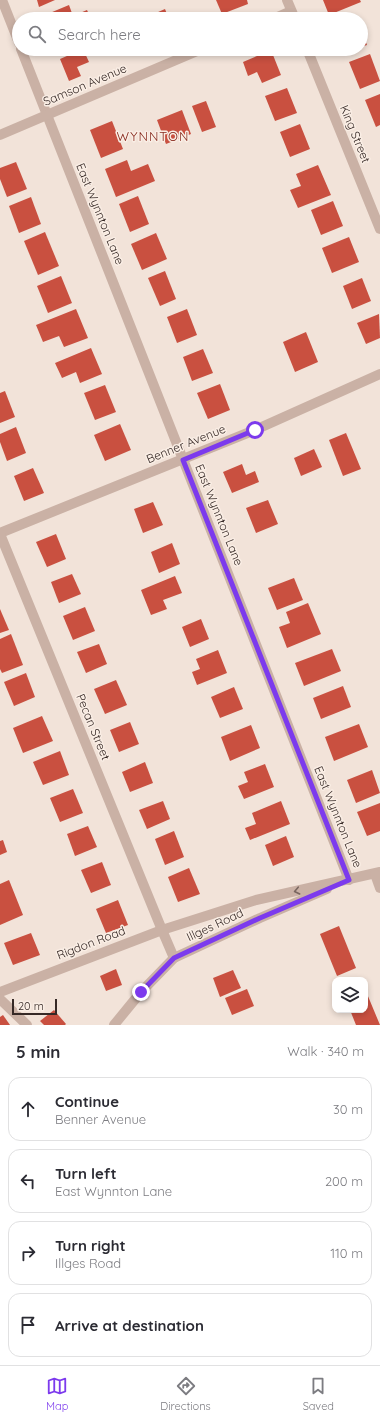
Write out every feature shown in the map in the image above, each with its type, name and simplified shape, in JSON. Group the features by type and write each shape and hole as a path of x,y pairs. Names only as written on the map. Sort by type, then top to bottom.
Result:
{"street":[{"path":"2,0 12,25"},
{"path":"287,0 292,12"},
{"name":"East Wynnton Lane","path":"24,56 349,880"},
{"name":"Samson Avenue","path":"0,135 186,56"},
{"name":"King Street","path":"310,56 380,230"},
{"name":"Benner Avenue","path":"0,534 255,430 380,374"},
{"name":"Pecan Street","path":"0,534 162,930"},
{"path":"349,880 377,873 380,888"},
{"name":"Rigdon Road","path":"0,992 162,930 256,900 349,880"},
{"name":"Illges Road","path":"114,1025 141,992 174,958 260,918 349,880"},
{"path":"162,930 174,958"},
{"path":"0,999 27,1025"}],"building":[{"path":"37,0 55,0 39,7"},
{"path":"216,0 247,0 248,4 227,12 221,12"},
{"path":"323,0 360,0 361,2 336,12 328,12"},
{"path":"69,5 72,12 52,12"},
{"path":"165,9 166,12 158,12"},
{"path":"370,54 380,81 360,89 349,62"},
{"path":"67,56 86,56 89,62 77,67 81,76 69,81 60,59"},
{"path":"257,56 273,56 281,75 262,83 257,72 248,76 243,62"},
{"path":"287,88 297,113 275,121 265,96"},
{"path":"380,94 380,125 376,127 365,100"},
{"path":"206,101 216,127 202,132 192,106"},
{"path":"182,110 191,134 166,144 157,120"},
{"path":"112,121 123,149 101,158 90,130"},
{"path":"300,124 310,149 290,157 280,132"},
{"path":"127,160 131,171 148,164 155,181 116,197 105,169"},
{"path":"16,162 27,189 7,197 0,179 0,168"},
{"path":"318,165 331,195 298,208 290,190 301,186 296,174"},
{"path":"138,196 149,224 130,232 119,204"},
{"path":"31,197 41,224 19,233 9,206"},
{"path":"333,201 343,226 321,235 311,210"},
{"path":"45,232 59,266 38,275 24,241"},
{"path":"156,233 167,259 142,270 131,244"},
{"path":"349,237 359,262 332,273 322,248"},
{"path":"165,271 176,299 160,306 148,278"},
{"path":"61,276 72,303 48,313 37,286"},
{"path":"362,278 371,301 352,309 343,286"},
{"path":"76,309 88,338 64,347 59,336 43,342 36,325"},
{"path":"187,309 197,335 177,343 167,317"},
{"path":"379,314 380,338 366,344 357,323"},
{"path":"306,332 318,362 295,372 283,342"},
{"path":"91,348 102,374 80,383 76,372 62,378 55,363"},
{"path":"203,349 213,373 192,381 183,357"},
{"path":"220,384 230,410 208,419 197,393"},
{"path":"105,385 116,412 95,420 84,393"},
{"path":"5,391 15,417 0,423 0,393"},
{"path":"120,424 131,450 105,461 94,435"},
{"path":"16,427 26,453 7,461 0,442 0,434"},
{"path":"346,433 361,469 343,476 329,440"},
{"path":"314,449 322,467 301,476 294,458"},
{"path":"242,464 246,475 255,471 259,482 232,493 223,472"},
{"path":"33,468 44,493 24,501 14,476"},
{"path":"268,500 278,524 256,533 246,508"},
{"path":"153,502 163,525 143,533 134,509"},
{"path":"56,534 66,559 47,567 36,542"},
{"path":"172,543 180,564 159,573 151,552"},
{"path":"72,574 81,594 59,603 51,582"},
{"path":"175,576 182,593 163,600 167,609 151,615 141,590"},
{"path":"294,578 303,600 277,610 268,588"},
{"path":"308,603 321,634 287,648 279,627 290,623 286,612"},
{"path":"85,607 95,631 73,640 63,616"},
{"path":"0,609 9,630 0,633"},
{"path":"201,619 209,639 190,647 182,627"},
{"path":"11,634 23,665 2,673 0,669 0,639"},
{"path":"99,644 107,664 86,673 77,652"},
{"path":"332,649 341,671 304,686 295,663"},
{"path":"218,650 227,673 197,685 192,672 200,669 196,659"},
{"path":"26,673 35,697 14,706 4,682"},
{"path":"116,680 127,705 105,714 94,689"},
{"path":"343,686 351,707 321,719 313,698"},
{"path":"234,687 243,709 220,718 211,697"},
{"path":"42,716 53,741 23,753 13,728"},
{"path":"130,722 139,744 119,752 110,730"},
{"path":"359,724 368,747 334,761 325,737"},
{"path":"251,725 260,748 230,761 221,737"},
{"path":"60,751 69,775 43,785 33,762"},
{"path":"145,762 153,783 130,792 122,772"},
{"path":"265,764 274,787 244,799 238,786 248,782 244,772"},
{"path":"372,770 380,793 356,803 347,780"},
{"path":"73,789 83,813 60,822 50,798"},
{"path":"163,801 170,819 147,829 139,810"},
{"path":"281,801 290,824 250,840 245,828 256,824 252,813"},
{"path":"380,803 380,831 367,836 357,812"},
{"path":"88,826 97,847 75,856 67,834"},
{"path":"174,831 184,857 165,865 155,839"},
{"path":"286,836 294,857 273,866 265,845"},
{"path":"3,840 7,852 0,855 0,841"},
{"path":"102,862 111,885 91,893 81,870"},
{"path":"189,868 200,894 178,902 168,877"},
{"path":"9,880 23,915 0,925 0,884"},
{"path":"118,900 128,925 106,933 96,909"},
{"path":"339,926 356,968 337,976 320,934"},
{"path":"31,933 40,955 13,965 4,943"},
{"path":"116,969 122,985 106,991 100,976"},
{"path":"233,970 241,988 220,997 213,978"},
{"path":"247,989 254,1006 232,1015 225,998"},
{"path":"368,996 380,1025 356,1025 351,1013 368,1013"},
{"path":"54,1010 66,1024 65,1025 44,1025 40,1021"},
{"path":"3,1015 10,1025 0,1025 0,1017"}],"district":[{"name":"WYNNTON","path":"153,136"}],"route":[{"path":"141,992 174,958 260,918 349,880 183,460 255,430"}]}
